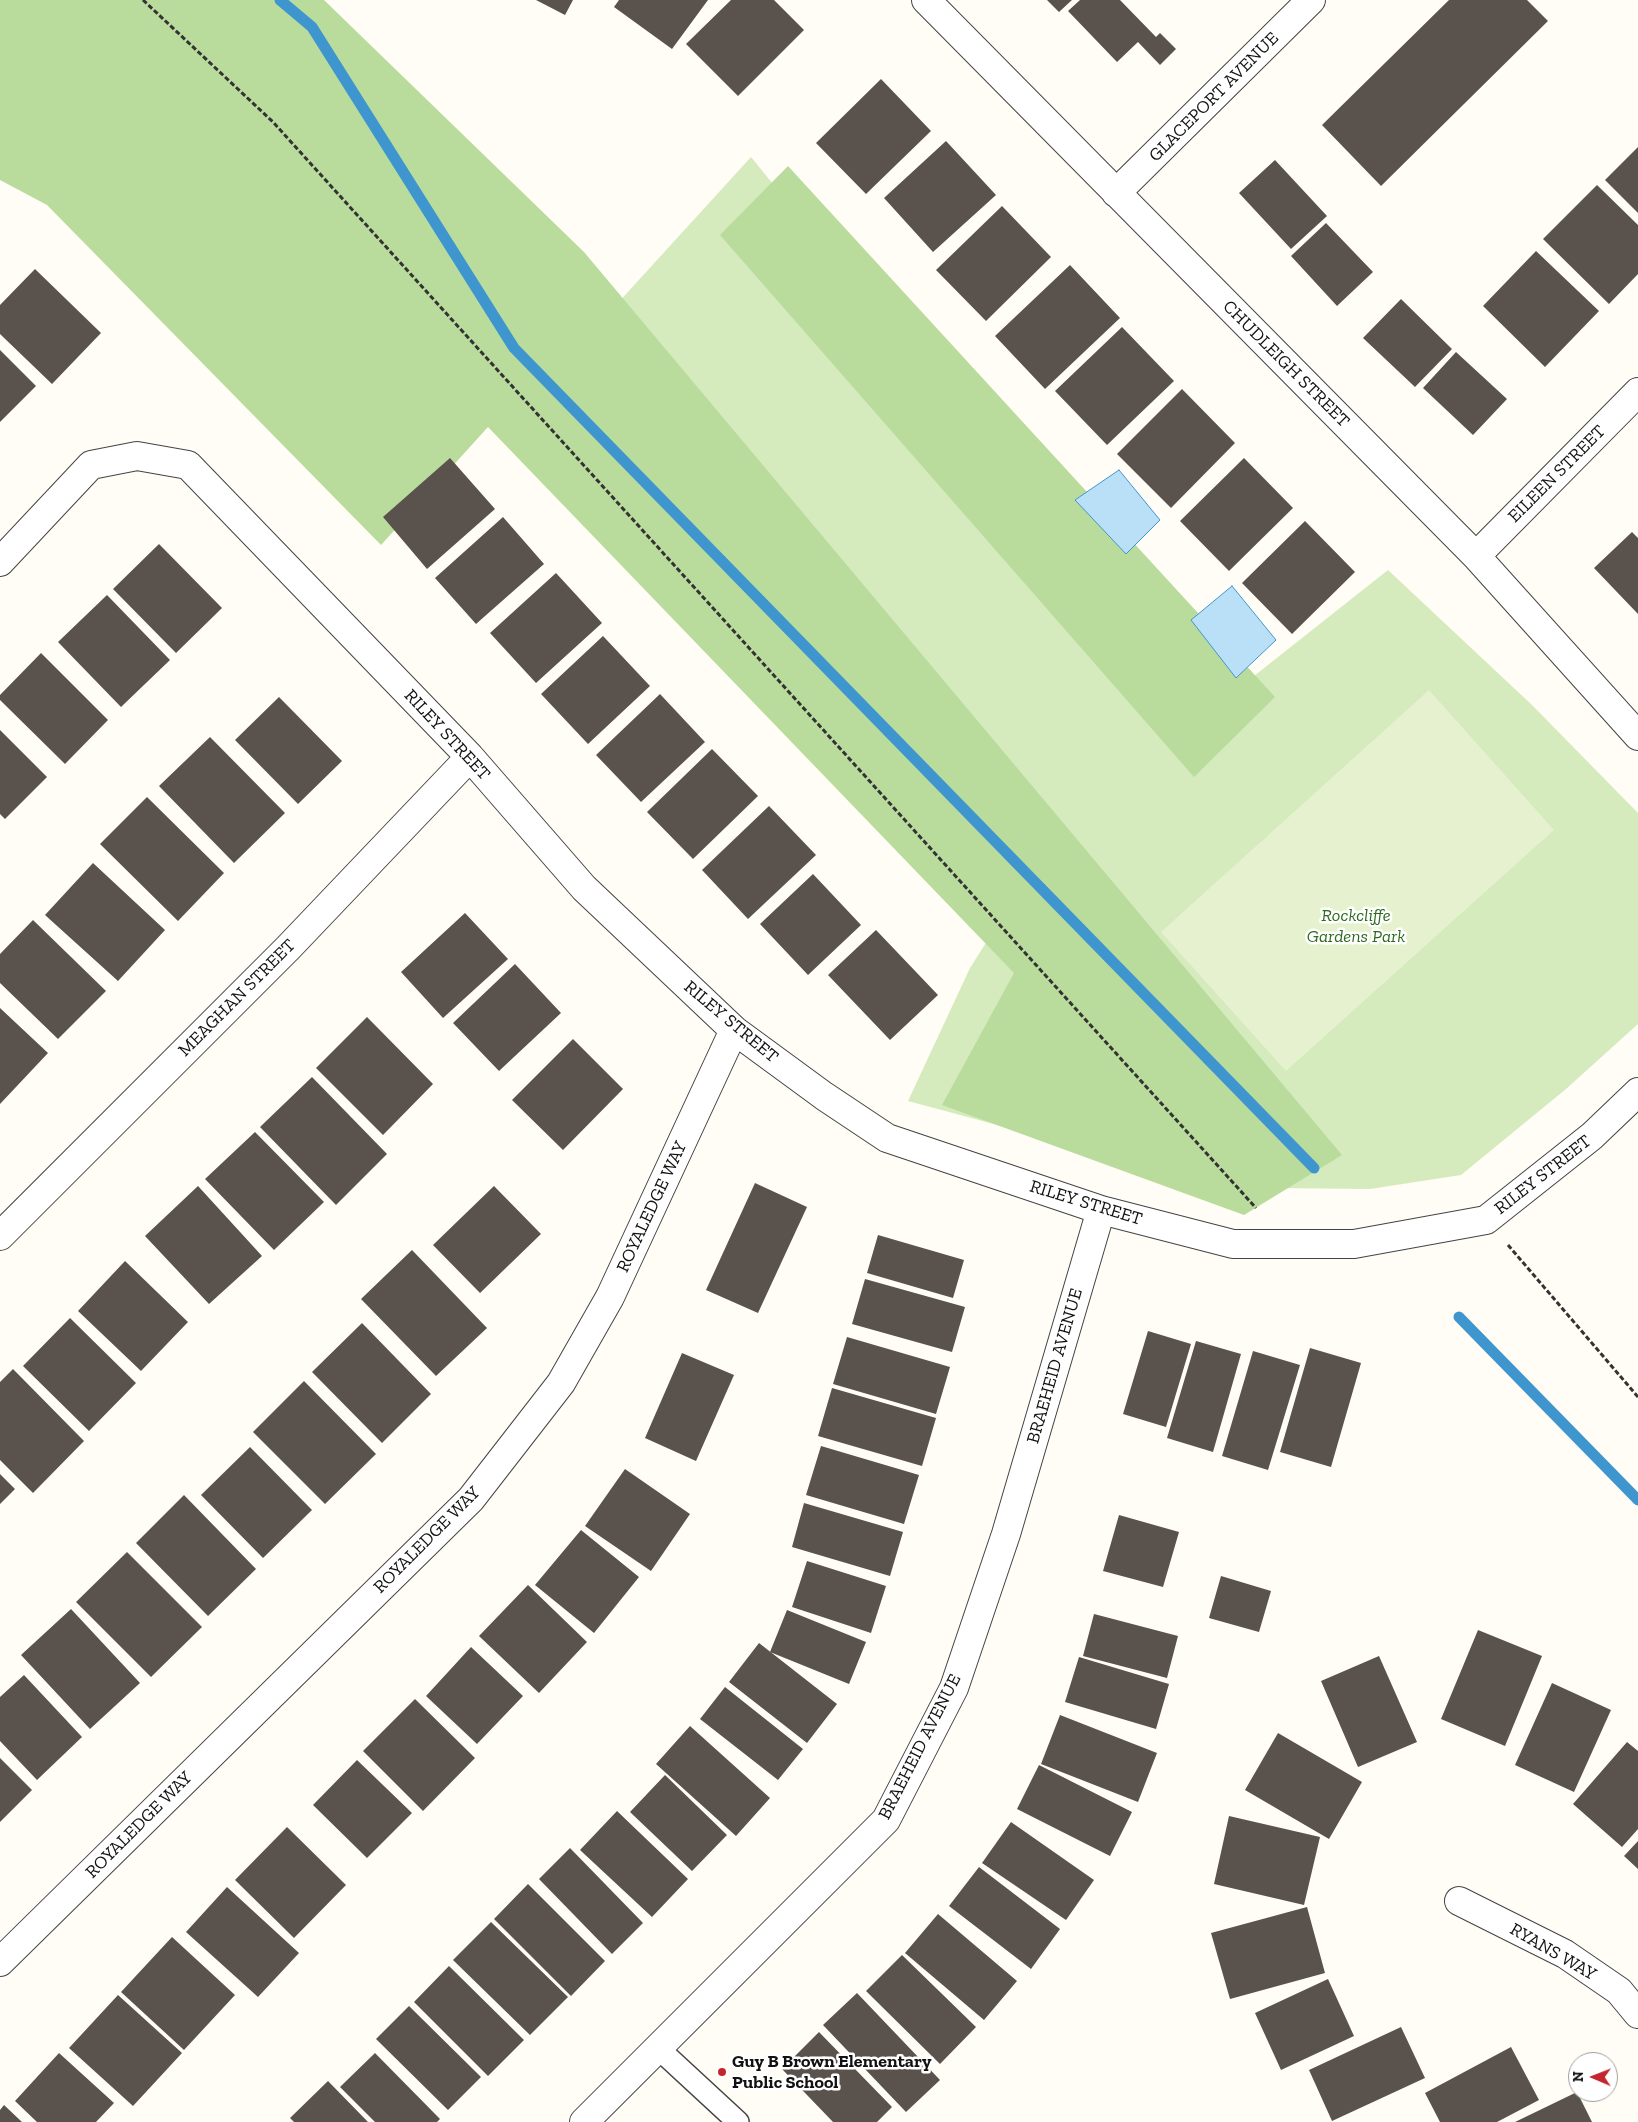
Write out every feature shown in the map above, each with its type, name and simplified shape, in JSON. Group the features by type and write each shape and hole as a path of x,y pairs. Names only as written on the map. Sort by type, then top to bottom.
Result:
{"street":[{"name":"CHUDLEIGH STREET","path":"926,0 1476,556 1638,736"},
{"name":"GLACEPORT AVENUE","path":"1116,193 1311,0"},
{"name":"EILEEN STREET","path":"1476,556 1638,392"},
{"name":"RILEY STREET","path":"0,562 91,465 137,456 188,464 470,757 584,888 734,1030 824,1096 887,1138 1101,1210 1233,1244 1354,1244 1486,1220 1592,1136 1638,1092"},
{"name":"MEAGHAN STREET","path":"0,1236 288,948 470,757"},
{"name":"ROYALEDGE WAY","path":"0,1962 471,1498 561,1383 610,1297 734,1030"},
{"name":"BRAEHEID AVENUE","path":"584,2122 886,1820 954,1688 1006,1534 1101,1210"},
{"name":"RYANS WAY","path":"1459,1901 1565,1954 1618,1991 1638,2014"}],"lane":[{"path":"658,2049 738,2122"}],"path":[{"path":"142,0 273,122 1256,1208"},
{"path":"1486,1220 1638,1397"}],"green space":[{"path":"0,0 324,0 584,252 1342,1155 1244,1215 942,1105 1014,973 488,427 381,545 47,205 0,180"},
{"name":"Rockcliffe Gardens Park","path":"751,157 1206,714 1388,570 1532,705 1638,813 1638,1024 1566,1089 1461,1175 1370,1189 1275,1188 1135,1162 908,1101 970,968 989,938 512,419"},
{"path":"788,166 1275,697 1194,777 720,235"},
{"path":"1429,690 1554,830 1286,1071 1161,932"}],"water":[{"path":"1119,470 1160,520 1126,554 1075,500"},
{"path":"1232,586 1276,640 1236,678 1191,620"}],"building":[{"path":"536,0 573,0 565,15"},
{"path":"619,0 708,0 672,49 614,7"},
{"path":"731,0 774,0 804,30 738,96 686,44"},
{"path":"1047,0 1072,0 1059,12"},
{"path":"1080,0 1120,0 1156,37 1160,33 1176,49 1160,65 1138,42 1117,62 1068,11"},
{"path":"1449,0 1527,0 1548,21 1381,186 1322,125"},
{"path":"881,79 931,131 866,194 816,143"},
{"path":"946,141 996,195 933,252 884,198"},
{"path":"1638,147 1638,213 1605,180"},
{"path":"1275,160 1327,216 1291,249 1239,193"},
{"path":"1597,185 1638,225 1638,274 1609,304 1543,239"},
{"path":"1002,206 1051,257 986,321 936,270"},
{"path":"1326,223 1373,272 1337,306 1291,256"},
{"path":"1536,251 1599,311 1545,367 1483,306"},
{"path":"1070,265 1120,318 1045,389 995,336"},
{"path":"35,269 101,333 52,384 0,334 0,305"},
{"path":"1401,299 1452,349 1415,387 1363,338"},
{"path":"1122,327 1174,381 1107,445 1055,391"},
{"path":"0,350 36,386 0,422"},
{"path":"1456,352 1507,399 1473,435 1423,388"},
{"path":"1182,389 1235,443 1171,508 1117,454"},
{"path":"450,458 495,509 427,569 383,517"},
{"path":"1244,458 1293,508 1229,571 1180,521"},
{"path":"503,517 544,564 476,624 435,578"},
{"path":"1305,521 1355,572 1292,634 1242,583"},
{"path":"1632,532 1638,538 1638,614 1594,568"},
{"path":"159,544 222,608 176,653 113,589"},
{"path":"556,573 602,623 536,683 490,633"},
{"path":"107,595 170,660 121,707 58,642"},
{"path":"603,636 650,686 588,744 541,694"},
{"path":"41,653 108,720 65,764 0,700 0,695"},
{"path":"660,694 705,742 641,802 596,755"},
{"path":"279,697 342,761 298,804 235,740"},
{"path":"0,730 47,777 5,819 0,814"},
{"path":"210,737 285,813 234,863 159,786"},
{"path":"712,749 758,796 693,859 647,812"},
{"path":"147,797 224,873 178,921 100,844"},
{"path":"769,806 816,855 748,919 702,870"},
{"path":"93,863 165,930 118,981 45,915"},
{"path":"813,874 861,925 808,975 760,924"},
{"path":"465,913 508,959 443,1018 401,972"},
{"path":"33,920 106,991 58,1039 0,983 0,954"},
{"path":"876,930 938,995 890,1040 828,975"},
{"path":"515,964 561,1013 499,1071 453,1023"},
{"path":"0,1008 48,1053 0,1104"},
{"path":"367,1017 433,1084 383,1135 316,1068"},
{"path":"573,1039 623,1089 563,1150 512,1100"},
{"path":"312,1077 387,1154 336,1205 260,1127"},
{"path":"255,1132 324,1202 274,1250 205,1179"},
{"path":"755,1183 807,1207 758,1313 706,1290"},
{"path":"198,1186 262,1256 209,1304 145,1236"},
{"path":"494,1186 541,1234 480,1293 433,1245"},
{"path":"878,1235 964,1260 953,1298 867,1273"},
{"path":"412,1250 487,1328 436,1376 361,1299"},
{"path":"125,1261 188,1322 141,1371 78,1311"},
{"path":"865,1279 965,1307 952,1352 852,1324"},
{"path":"70,1318 136,1383 89,1431 23,1366"},
{"path":"362,1323 431,1394 382,1443 312,1372"},
{"path":"1148,1331 1191,1344 1166,1427 1123,1414"},
{"path":"847,1337 950,1367 936,1414 833,1384"},
{"path":"1196,1341 1241,1354 1213,1452 1167,1438"},
{"path":"1310,1348 1361,1363 1331,1467 1280,1452"},
{"path":"1253,1351 1300,1365 1268,1470 1222,1456"},
{"path":"682,1353 734,1375 696,1461 645,1438"},
{"path":"13,1369 84,1441 33,1493 0,1460 0,1382"},
{"path":"304,1381 376,1454 325,1504 253,1432"},
{"path":"832,1388 936,1418 922,1466 818,1436"},
{"path":"821,1446 919,1475 904,1524 806,1495"},
{"path":"250,1447 312,1510 263,1558 201,1495"},
{"path":"625,1469 690,1514 651,1571 585,1526"},
{"path":"0,1474 15,1489 0,1504"},
{"path":"184,1495 256,1569 208,1616 136,1543"},
{"path":"804,1503 903,1532 890,1576 792,1547"},
{"path":"1119,1515 1179,1532 1163,1587 1103,1571"},
{"path":"581,1530 639,1577 594,1633 535,1585"},
{"path":"127,1552 202,1627 151,1677 76,1602"},
{"path":"807,1561 886,1586 871,1633 792,1607"},
{"path":"1221,1576 1271,1591 1259,1632 1209,1618"},
{"path":"528,1585 587,1642 539,1693 479,1636"},
{"path":"71,1609 140,1683 90,1729 21,1655"},
{"path":"787,1610 866,1642 849,1684 770,1652"},
{"path":"1094,1614 1178,1636 1167,1678 1083,1656"},
{"path":"1478,1630 1542,1656 1505,1746 1441,1719"},
{"path":"759,1643 837,1704 807,1743 729,1682"},
{"path":"471,1647 523,1696 477,1744 426,1696"},
{"path":"1379,1656 1417,1742 1358,1767 1321,1681"},
{"path":"1079,1657 1169,1684 1156,1729 1065,1702"},
{"path":"24,1675 82,1737 37,1780 0,1741 0,1697"},
{"path":"1552,1683 1611,1710 1574,1792 1515,1765"},
{"path":"725,1687 803,1749 778,1780 700,1719"},
{"path":"415,1699 475,1758 423,1811 363,1751"},
{"path":"1060,1715 1157,1753 1138,1802 1041,1764"},
{"path":"690,1726 770,1798 736,1836 656,1764"},
{"path":"1278,1733 1362,1782 1329,1839 1245,1790"},
{"path":"1627,1742 1638,1751 1638,1829 1622,1847 1573,1804"},
{"path":"0,1758 32,1790 0,1822"},
{"path":"357,1760 412,1813 367,1858 313,1805"},
{"path":"1039,1765 1132,1812 1110,1856 1017,1809"},
{"path":"665,1775 727,1835 692,1871 630,1812"},
{"path":"617,1811 688,1879 652,1917 580,1850"},
{"path":"1229,1816 1320,1837 1304,1905 1214,1884"},
{"path":"1011,1822 1094,1880 1066,1920 982,1863"},
{"path":"287,1827 346,1885 294,1938 235,1880"},
{"path":"1638,1841 1638,1869 1624,1856"},
{"path":"570,1848 643,1923 612,1954 539,1879"},
{"path":"979,1867 1060,1929 1031,1969 949,1906"},
{"path":"528,1884 605,1961 571,1996 494,1919"},
{"path":"227,1887 299,1953 258,1997 186,1932"},
{"path":"1307,1907 1325,1973 1230,1999 1211,1933"},
{"path":"938,1914 1017,1981 984,2020 905,1953"},
{"path":"491,1922 568,1997 530,2035 453,1960"},
{"path":"172,1937 235,1995 184,2050 121,1992"},
{"path":"902,1955 976,2027 940,2064 866,1991"},
{"path":"449,1966 524,2040 488,2076 414,2002"},
{"path":"1328,1979 1354,2036 1281,2070 1255,2013"},
{"path":"857,1993 940,2080 906,2112 823,2025"},
{"path":"118,1995 182,2053 133,2106 69,2048"},
{"path":"409,2006 481,2077 448,2110 376,2039"},
{"path":"1401,2027 1425,2078 1332,2121 1309,2070"},
{"path":"819,2032 892,2107 877,2122 833,2122 782,2069"},
{"path":"1511,2047 1539,2100 1497,2122 1440,2122 1425,2093"},
{"path":"59,2053 114,2103 96,2122 37,2122 15,2101"},
{"path":"375,2053 440,2119 437,2122 375,2122 340,2087"},
{"path":"328,2081 368,2122 294,2122 290,2118"},
{"path":"1568,2096 1568,2102 1582,2102 1592,2122 1515,2122"},
{"path":"4,2105 22,2122 0,2122 0,2110"}],"waterway":[{"path":"280,0 312,27 514,348 1314,1168"},
{"path":"1459,1317 1638,1500"}],"place":[{"name":"Guy B Brown Elementary Public School","path":"722,2072"}]}
